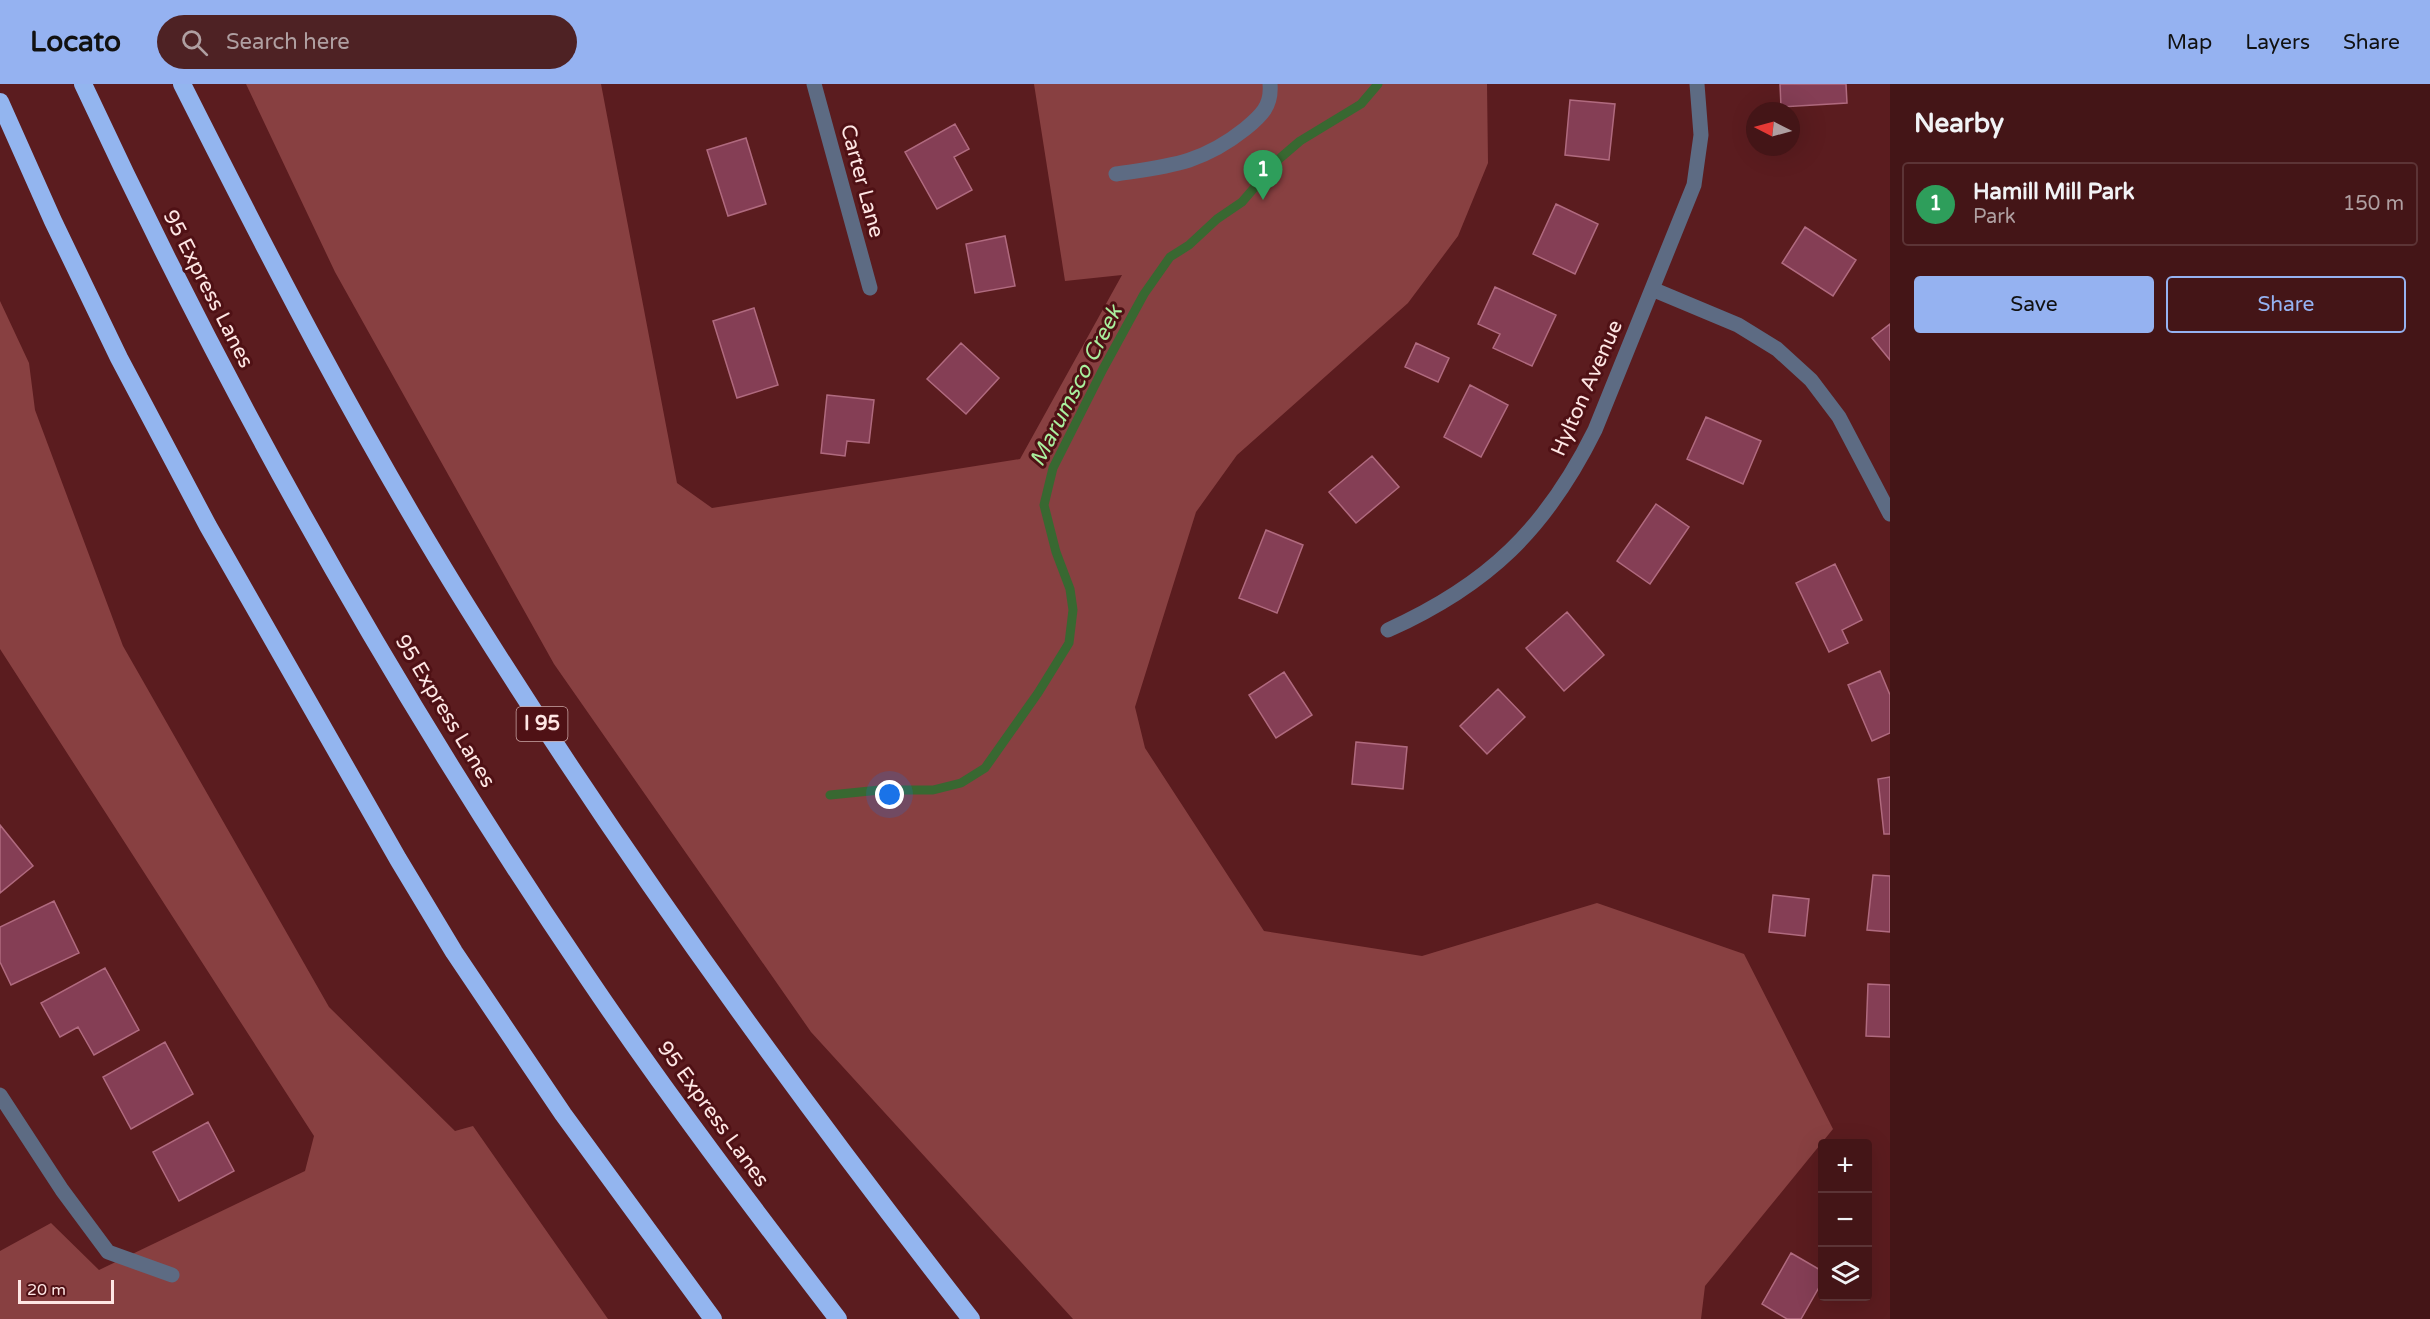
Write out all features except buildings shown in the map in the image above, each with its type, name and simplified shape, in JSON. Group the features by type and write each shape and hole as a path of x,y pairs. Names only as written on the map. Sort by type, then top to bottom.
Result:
{"highway":[{"name":"95 Express Lanes","path":"83,84 128,182 227,377 345,592 470,797 588,978 696,1132 838,1319"},
{"name":"I 95","path":"182,84 358,419 466,606 589,797 727,997 860,1176 971,1319"},
{"path":"0,102 53,220 130,379 208,526 398,859 454,952 563,1114 713,1319"}],"street":[{"name":"Carter Lane","path":"814,84 870,288"},
{"path":"1116,174 1182,164 1212,152 1259,118 1270,99 1270,84"},
{"name":"Hylton Avenue","path":"1388,630 1426,613 1471,585 1512,551 1547,512 1576,468 1595,430 1694,185 1701,135 1697,84"},
{"path":"1652,289 1738,325 1777,350 1811,380 1839,417 1890,514"},
{"path":"0,1095 62,1190 108,1252 172,1275"}],"shaded area":[{"path":"246,84 601,84 677,483 712,508 1020,459 1122,275 1065,281 1034,84 1487,84 1488,163 1458,236 1408,303 1237,455 1196,512 1135,707 1145,748 1264,931 1422,956 1597,903 1744,954 1833,1129 1825,1139 1818,1139 1818,1147 1705,1286 1701,1319 1073,1319 811,1032 554,664 335,272"},
{"path":"0,301 29,363 35,410 123,646 329,1007 455,1131 473,1126 608,1319 0,1319 0,1251 51,1223 99,1270 305,1171 314,1136 0,649"}],"waterway":[{"name":"Marumsco Creek","path":"830,795 880,790 933,790 961,783 985,768 1038,693 1069,643 1073,610 1070,589 1056,552 1044,505 1053,468 1144,294 1170,257 1189,245 1217,219 1242,202 1279,159 1300,141 1361,104 1378,84"}],"place":[{"name":"Hamill Mill Park","path":"1263,200"}]}
